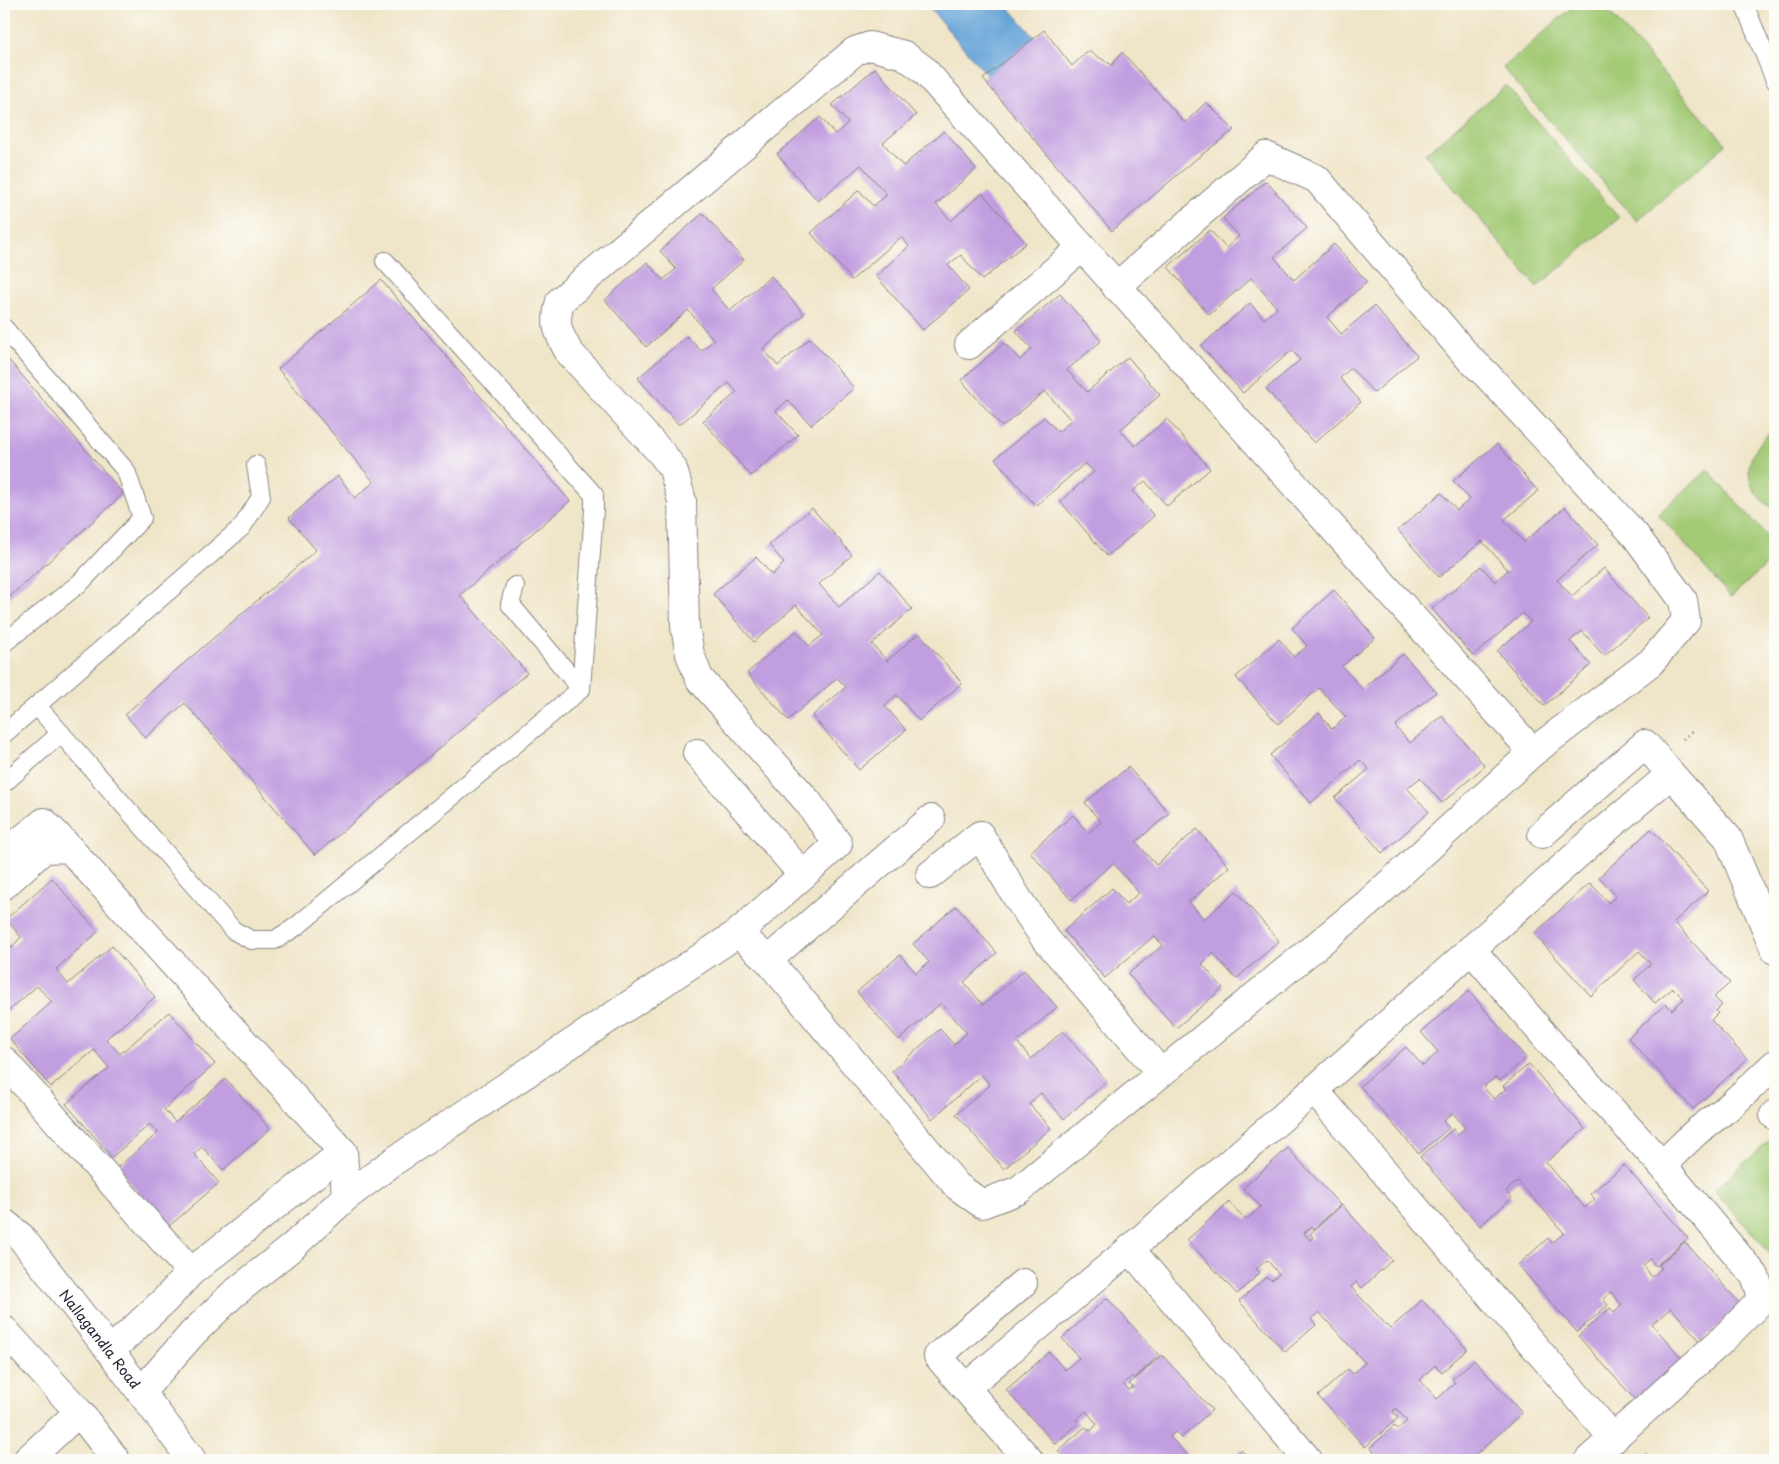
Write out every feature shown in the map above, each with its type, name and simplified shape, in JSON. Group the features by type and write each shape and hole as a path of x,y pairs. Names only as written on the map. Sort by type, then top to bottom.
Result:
{"street":[{"path":"141,1392 193,1332 232,1294 292,1247 346,1196 394,1161 738,933 838,844 808,802 699,678 690,654 685,627 682,501 674,469 569,352 560,336 555,318 560,301 855,51 870,46 904,55 923,69 1533,752"},
{"path":"738,933 768,960 957,1186 982,1204 1019,1190 1367,904 1533,752 1651,662 1686,621 1683,600 1635,535 1487,375 1468,357 1317,179 1266,156 1116,287"},
{"path":"969,345 1081,248"},
{"path":"1542,834 1645,744 1728,838 1775,950"},
{"path":"697,753 804,875"},
{"path":"965,1388 1314,1090 1598,836 1671,774"},
{"path":"768,960 931,818"},
{"path":"4,854 44,822 343,1152 346,1196"},
{"path":"930,875 980,835 1018,899 1044,937 1161,1073"},
{"path":"4,885 44,849 69,848"},
{"path":"1471,949 1554,1047 1662,1165 1755,1276 1764,1299 1720,1342 1589,1460"},
{"path":"4,1061 191,1272"},
{"path":"1662,1165 1696,1132 1730,1106 1775,1064"},
{"path":"1314,1090 1614,1439"},
{"path":"110,1351 165,1300 191,1272 343,1152"},
{"name":"Nallagandla Road","path":"4,1223 20,1236 192,1460"},
{"path":"1130,1249 1308,1460"},
{"path":"1023,1283 938,1356 1029,1460"},
{"path":"4,1330 79,1412 116,1460"},
{"path":"27,1460 79,1412"}],"lane":[{"path":"1744,4 1775,80"},
{"path":"37,706 233,930 251,940 275,940 297,926 581,688 594,495 386,261"},
{"path":"4,328 126,471 142,518 81,582 4,643"},
{"path":"4,734 242,527 262,497 256,466"},
{"path":"515,586 510,604 581,688"},
{"path":"4,783 61,733"}],"green space":[{"path":"1576,4 1602,4 1726,144 1637,221 1503,68"},
{"path":"1506,85 1619,218 1537,287 1425,154"},
{"path":"1775,429 1775,509 1763,501 1755,491 1750,481 1749,470 1756,448"},
{"path":"1708,470 1775,545 1775,557 1731,597 1658,514"},
{"path":"1775,1136 1775,1259 1714,1190"}],"water":[{"path":"926,4 1006,4 1061,68 1015,108"}],"building":[{"path":"1044,30 1072,66 1088,51 1112,65 1122,52 1185,123 1206,102 1234,130 1196,159 1112,231 983,79"},
{"path":"875,68 916,115 883,143 903,166 944,131 976,169 936,204 951,221 982,193 1026,243 982,280 961,255 948,265 969,290 923,330 876,276 909,246 901,237 852,280 811,233 859,190 873,206 887,195 861,165 818,201 777,154 820,117 835,134 848,123 832,105"},
{"path":"1266,181 1307,228 1274,257 1294,280 1334,244 1367,282 1327,317 1341,334 1374,306 1417,356 1374,393 1351,368 1340,378 1361,402 1314,443 1266,389 1300,360 1292,350 1243,393 1201,346 1250,303 1264,319 1277,308 1251,278 1209,315 1168,267 1210,230 1226,248 1239,236 1223,218"},
{"path":"703,213 744,260 711,289 730,311 771,276 804,314 763,349 778,366 810,338 854,388 811,425 788,400 776,411 798,435 751,476 703,421 737,392 729,383 679,425 638,378 687,336 701,351 714,340 688,310 646,347 605,300 647,262 663,280 676,269 660,251"},
{"path":"381,280 570,501 460,595 527,673 315,855 185,703 145,738 125,714 316,550 289,518 338,476 355,498 374,482 278,369"},
{"path":"1060,294 1101,341 1067,370 1087,392 1128,357 1160,395 1120,430 1135,446 1167,419 1210,469 1167,506 1145,481 1133,491 1154,516 1107,556 1060,501 1094,472 1085,463 1036,506 995,459 1044,417 1058,432 1071,420 1045,391 1002,427 961,380 1004,343 1020,360 1032,349 1016,331"},
{"path":"8,359 123,494 4,602 4,363"},
{"path":"1497,444 1538,491 1504,520 1524,542 1565,507 1598,545 1557,580 1572,596 1604,568 1648,618 1604,656 1582,631 1570,641 1591,665 1544,706 1497,651 1531,622 1523,613 1473,656 1432,609 1481,566 1495,582 1508,570 1482,541 1439,577 1398,530 1441,493 1457,510 1470,499 1453,481"},
{"path":"812,508 852,555 819,584 839,607 880,571 912,609 872,644 887,661 919,633 962,683 919,721 897,695 885,706 906,730 859,770 812,716 846,687 837,678 788,720 747,673 796,631 809,646 823,635 796,605 754,642 713,594 756,557 772,575 784,563 769,545"},
{"path":"1334,590 1375,638 1342,666 1362,689 1403,654 1436,692 1395,726 1410,743 1442,716 1485,766 1442,803 1420,778 1407,788 1429,812 1382,853 1335,798 1369,769 1360,760 1311,803 1270,755 1319,713 1332,729 1346,717 1319,688 1278,724 1236,677 1279,639 1294,657 1307,646 1292,628"},
{"path":"1128,767 1169,813 1136,842 1156,865 1197,829 1229,867 1189,902 1204,919 1236,891 1279,941 1236,979 1213,953 1202,964 1223,988 1176,1028 1128,974 1163,945 1154,936 1105,978 1064,931 1112,888 1126,904 1139,893 1113,863 1071,900 1030,852 1073,815 1088,833 1101,822 1085,803"},
{"path":"1651,829 1708,891 1674,922 1730,983 1714,997 1722,1005 1716,1011 1718,1013 1711,1020 1747,1059 1693,1109 1628,1038 1666,1004 1672,1010 1684,999 1673,988 1655,1003 1634,980 1651,964 1639,951 1591,996 1534,934 1590,883 1609,903 1616,896 1599,877"},
{"path":"52,878 98,932 56,969 68,984 112,946 155,997 106,1039 120,1054 169,1012 215,1064 164,1109 175,1122 226,1079 270,1129 223,1170 202,1147 194,1154 219,1183 168,1227 117,1168 158,1133 150,1124 112,1157 66,1104 109,1068 94,1050 51,1087 10,1039 52,1002 37,986 4,1015 4,938 12,947 21,937 6,919"},
{"path":"956,906 997,953 964,982 983,1005 1024,970 1057,1007 1017,1042 1031,1059 1063,1031 1107,1081 1064,1119 1041,1093 1029,1104 1051,1128 1004,1169 956,1114 990,1085 982,1075 932,1119 892,1071 940,1029 954,1045 967,1033 941,1003 899,1040 857,992 900,955 916,973 929,962 913,944"},
{"path":"1469,991 1526,1058 1500,1081 1496,1077 1483,1087 1494,1099 1506,1089 1503,1086 1529,1064 1585,1129 1546,1162 1585,1208 1595,1199 1590,1194 1624,1165 1688,1238 1656,1266 1650,1259 1643,1265 1652,1277 1662,1268 1659,1265 1685,1242 1742,1306 1701,1342 1671,1308 1652,1324 1685,1362 1638,1403 1578,1336 1610,1308 1614,1313 1622,1305 1611,1292 1603,1299 1608,1305 1577,1332 1518,1265 1548,1238 1552,1243 1564,1233 1518,1181 1506,1191 1512,1198 1480,1226 1420,1157 1453,1129 1457,1135 1465,1128 1453,1113 1443,1121 1449,1128 1419,1154 1360,1086 1406,1047 1423,1066 1438,1052 1421,1032"},
{"path":"1288,1148 1340,1205 1314,1229 1312,1226 1304,1233 1310,1240 1313,1237 1310,1234 1342,1205 1392,1260 1362,1288 1356,1282 1351,1287 1390,1329 1422,1300 1467,1349 1442,1372 1435,1365 1420,1380 1437,1399 1455,1383 1452,1379 1474,1360 1522,1413 1470,1460 1382,1460 1370,1448 1394,1426 1398,1429 1407,1421 1396,1408 1393,1412 1398,1418 1365,1447 1318,1396 1348,1369 1353,1374 1365,1363 1319,1312 1311,1319 1316,1325 1285,1352 1239,1301 1266,1277 1272,1280 1279,1274 1267,1260 1256,1269 1260,1273 1237,1294 1187,1240 1229,1202 1246,1220 1261,1207 1243,1188"},
{"path":"1107,1298 1159,1355 1134,1379 1132,1376 1123,1384 1129,1390 1133,1387 1129,1384 1162,1355 1212,1410 1181,1438 1175,1432 1170,1437 1192,1460 1066,1460 1058,1451 1085,1427 1091,1431 1097,1424 1086,1411 1076,1420 1079,1423 1055,1444 1006,1390 1049,1352 1065,1370 1079,1358 1062,1338"},
{"path":"1241,1450 1250,1460 1230,1460"}]}
